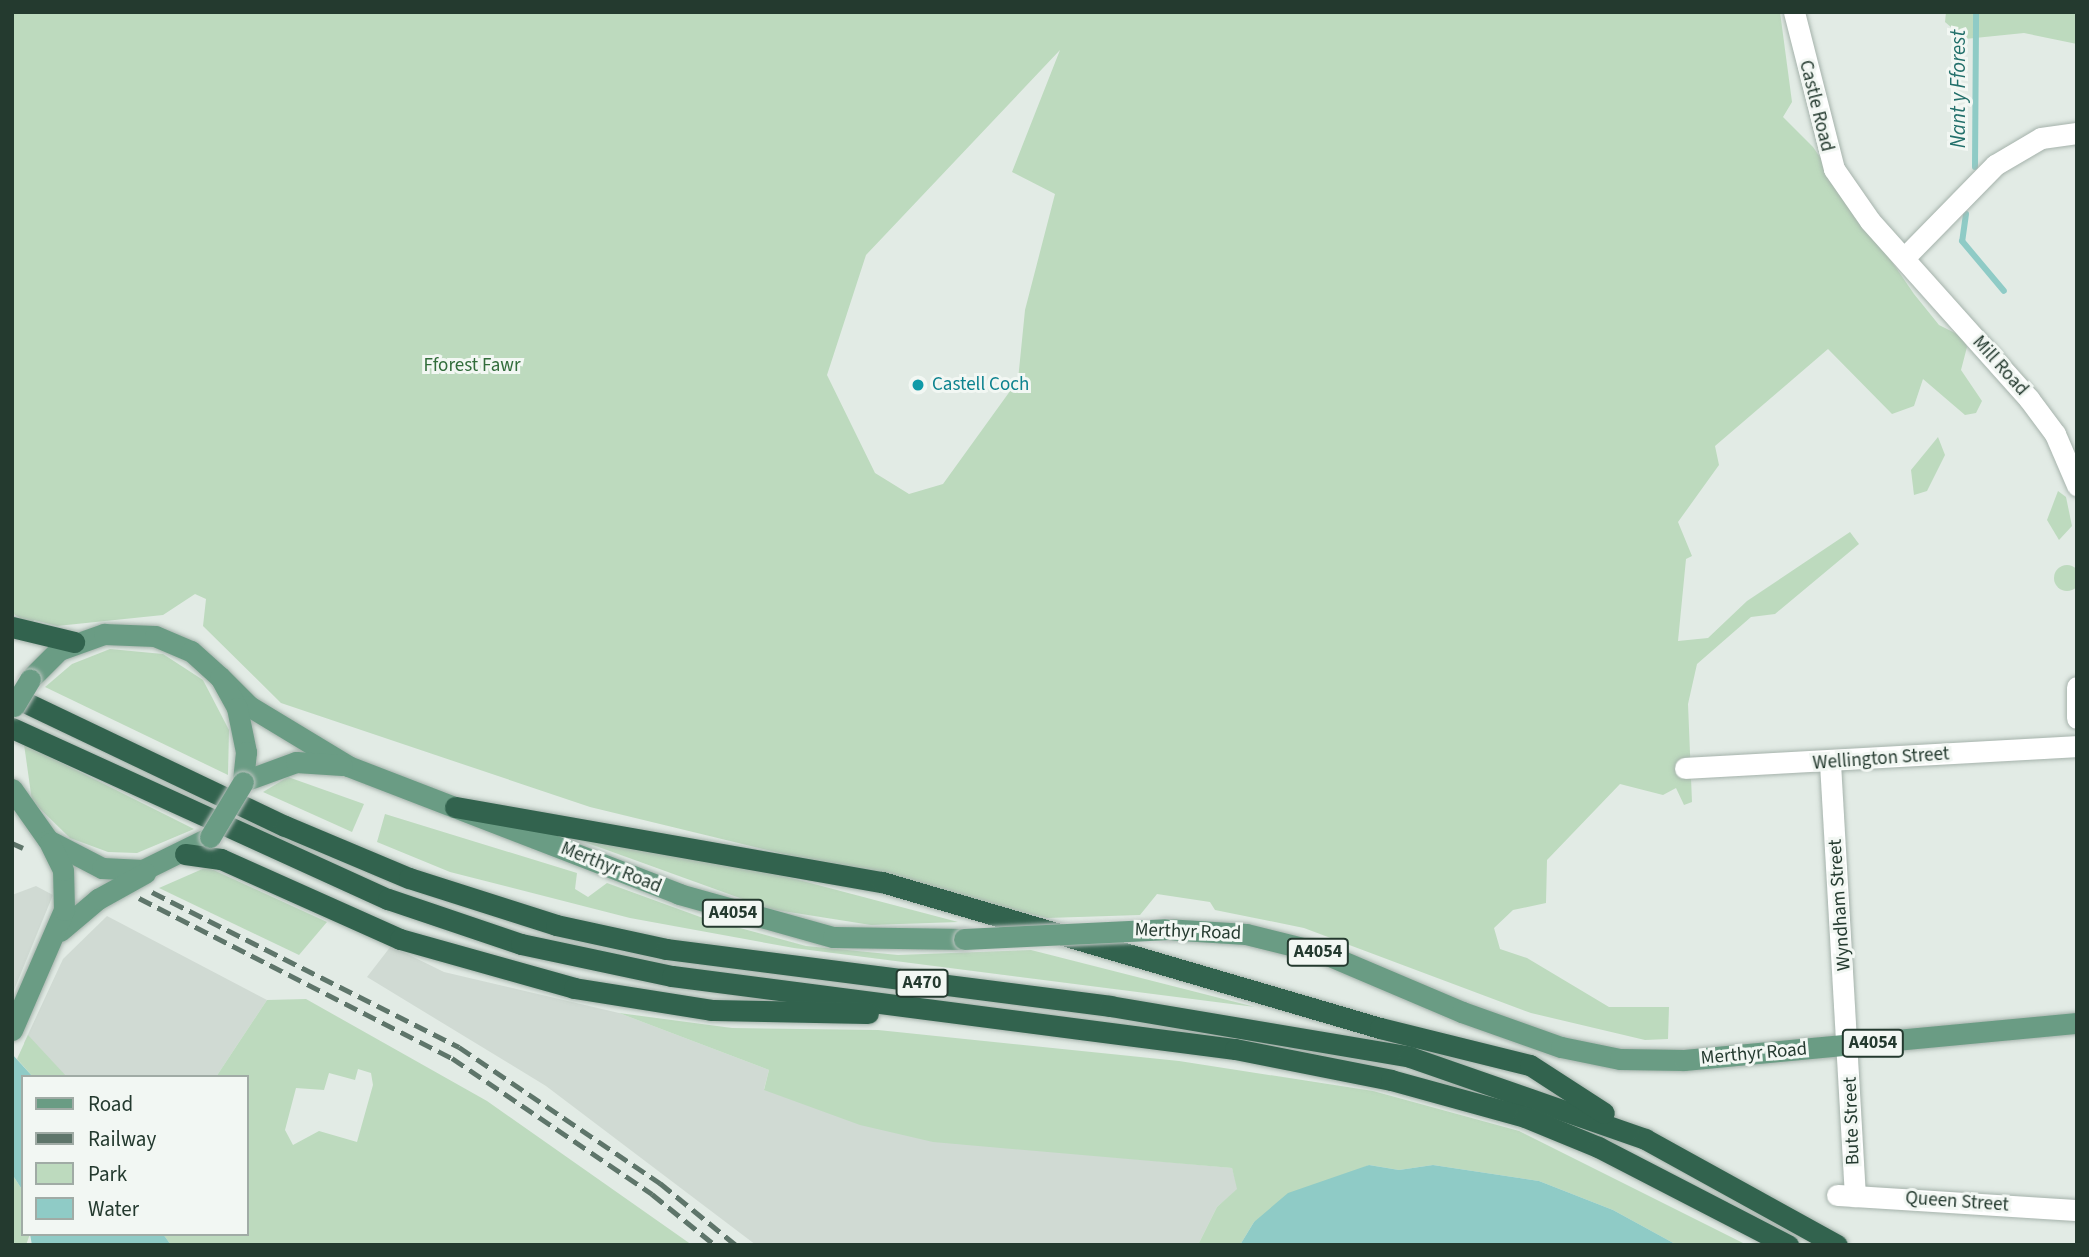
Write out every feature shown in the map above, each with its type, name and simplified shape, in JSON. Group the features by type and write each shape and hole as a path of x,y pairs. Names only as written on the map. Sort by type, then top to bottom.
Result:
{"highway":[{"path":"12,626 74,642"},
{"name":"A470","path":"13,705 409,878 556,925 666,949 1316,1038 1480,1078 1645,1139 1837,1245"},
{"name":"A470","path":"12,728 437,918 672,976 1235,1049 1457,1097 1620,1157 1788,1245"},
{"path":"455,807 882,882 1380,1028 1530,1065 1645,1139"},
{"path":"176,858 221,859 400,939 574,988 711,1010 799,1016 923,1010"}],"main road":[{"name":"Merthyr Road","path":"74,642 121,632 155,636 191,651 249,706 348,766 679,894 788,929 890,942 1165,929 1246,934 1323,953 1462,1012 1561,1047 1620,1059 1849,1046 2077,1023"},
{"path":"13,705 30,679 74,642"},
{"path":"56,936 98,899 210,837 243,782 242,723 220,677"},
{"name":"Merthyr Road","path":"243,782 296,762 348,766"},
{"path":"12,789 18,807 48,840 102,868 124,872 176,858"},
{"path":"16,1022 56,936 66,894 48,840"}],"street":[{"name":"Castle Road","path":"1794,12 1833,169 1904,258"},
{"path":"1904,258 1995,165 2041,138 2077,133"},
{"name":"Mill Road","path":"1904,258 2029,399 2055,434 2077,485"},
{"path":"2077,687 2077,718"},
{"name":"Wellington Street","path":"1685,768 1830,763 2077,746"},
{"name":"Wyndham Street","path":"1830,763 1849,1046"},
{"name":"Bute Street","path":"1846,1196 1849,1046"},
{"name":"Queen Street","path":"1846,1196 2077,1210"}],"shaded area":[{"path":"36,886 53,895 12,995 12,895"},
{"path":"107,916 267,1000 217,1075 49,1075 24,1043 63,959"},
{"path":"391,946 444,972 619,1013 769,1070 764,1089 995,1146 1232,1168 1238,1189 1217,1207 1198,1245 756,1245 546,1086 367,977"}],"green space":[{"name":"Fforest Fawr","path":"12,12 1780,12 1792,102 1783,117 1813,147 1914,294 1939,325 1963,337 1967,347 1961,370 1982,401 1976,413 1965,415 1923,379 1914,406 1892,414 1828,349 1715,446 1719,465 1678,522 1692,556 1686,559 1678,641 1708,638 1747,601 1850,532 1859,544 1775,614 1751,617 1697,664 1688,704 1692,802 1684,805 1676,788 1663,795 1620,784 1547,860 1546,903 1513,910 1494,928 1500,949 1527,958 1609,1007 1669,1007 1668,1039 1645,1040 1531,1013 1304,928 1215,910 1210,902 1157,894 1140,915 1047,918 590,807 281,703 203,626 206,599 195,594 163,615 57,626 34,620 31,625 12,613","holes":["1060,50 1012,172 1055,194 1025,310 1018,380 943,484 909,494 875,473 827,375 866,255"]},
{"path":"1946,12 2077,12 2077,44 2024,33 1965,39 1945,22"},
{"path":"1938,437 1945,455 1927,491 1914,495 1911,470"},
{"path":"2058,491 2066,497 2072,526 2059,540 2047,520"},
{"path":"2067,565 2076,569 2080,578 2076,587 2067,591 2058,587 2054,578 2058,569"},
{"path":"110,649 163,654 203,680 229,730 228,775 45,687 72,664"},
{"path":"24,744 194,829 137,853 108,852 70,838 32,801"},
{"path":"288,777 364,804 352,832 263,792"},
{"path":"385,814 577,873 575,889 588,897 607,883 703,918 806,946 898,955 1031,950 1255,1007 794,948 630,918 450,872 377,842"},
{"path":"571,837 738,864 958,922 871,925 770,909"},
{"path":"207,867 327,922 299,955 159,888"},
{"path":"306,999 487,1101 692,1245 171,1245 164,1236 248,1236 248,1075 217,1075 267,1000","holes":["358,1069 371,1073 373,1085 357,1142 319,1131 293,1145 285,1130 296,1088 324,1090 329,1073 355,1080"]},
{"path":"619,1013 732,1028 878,1030 1179,1061 1373,1091 1519,1131 1747,1245 1677,1245 1613,1210 1539,1181 1433,1165 1399,1170 1369,1165 1254,1222 1240,1245 1198,1245 1217,1207 1237,1189 1232,1168 933,1142 860,1125 764,1090 769,1070"},
{"path":"28,1035 65,1075 31,1075 17,1059"},
{"path":"12,1174 21,1188 21,1236 29,1236 26,1245 12,1245"}],"water":[{"path":"12,1054 31,1075 21,1075 21,1188 12,1174"},
{"path":"1369,1165 1399,1170 1433,1165 1539,1181 1613,1210 1677,1245 1240,1245 1254,1222 1288,1193"},
{"path":"30,1236 164,1236 171,1245 32,1245"}],"waterway":[{"name":"Nant y Fforest","path":"1975,167 1976,12"},
{"name":"Nant y Fforest","path":"1966,214 1962,241 2004,291"}],"railway":[{"path":"12,843 23,848"},
{"path":"152,892 459,1047 660,1183 736,1245"},
{"path":"139,898 452,1058 652,1194 715,1245"}],"place":[{"name":"Castell Coch","path":"918,385"}]}
